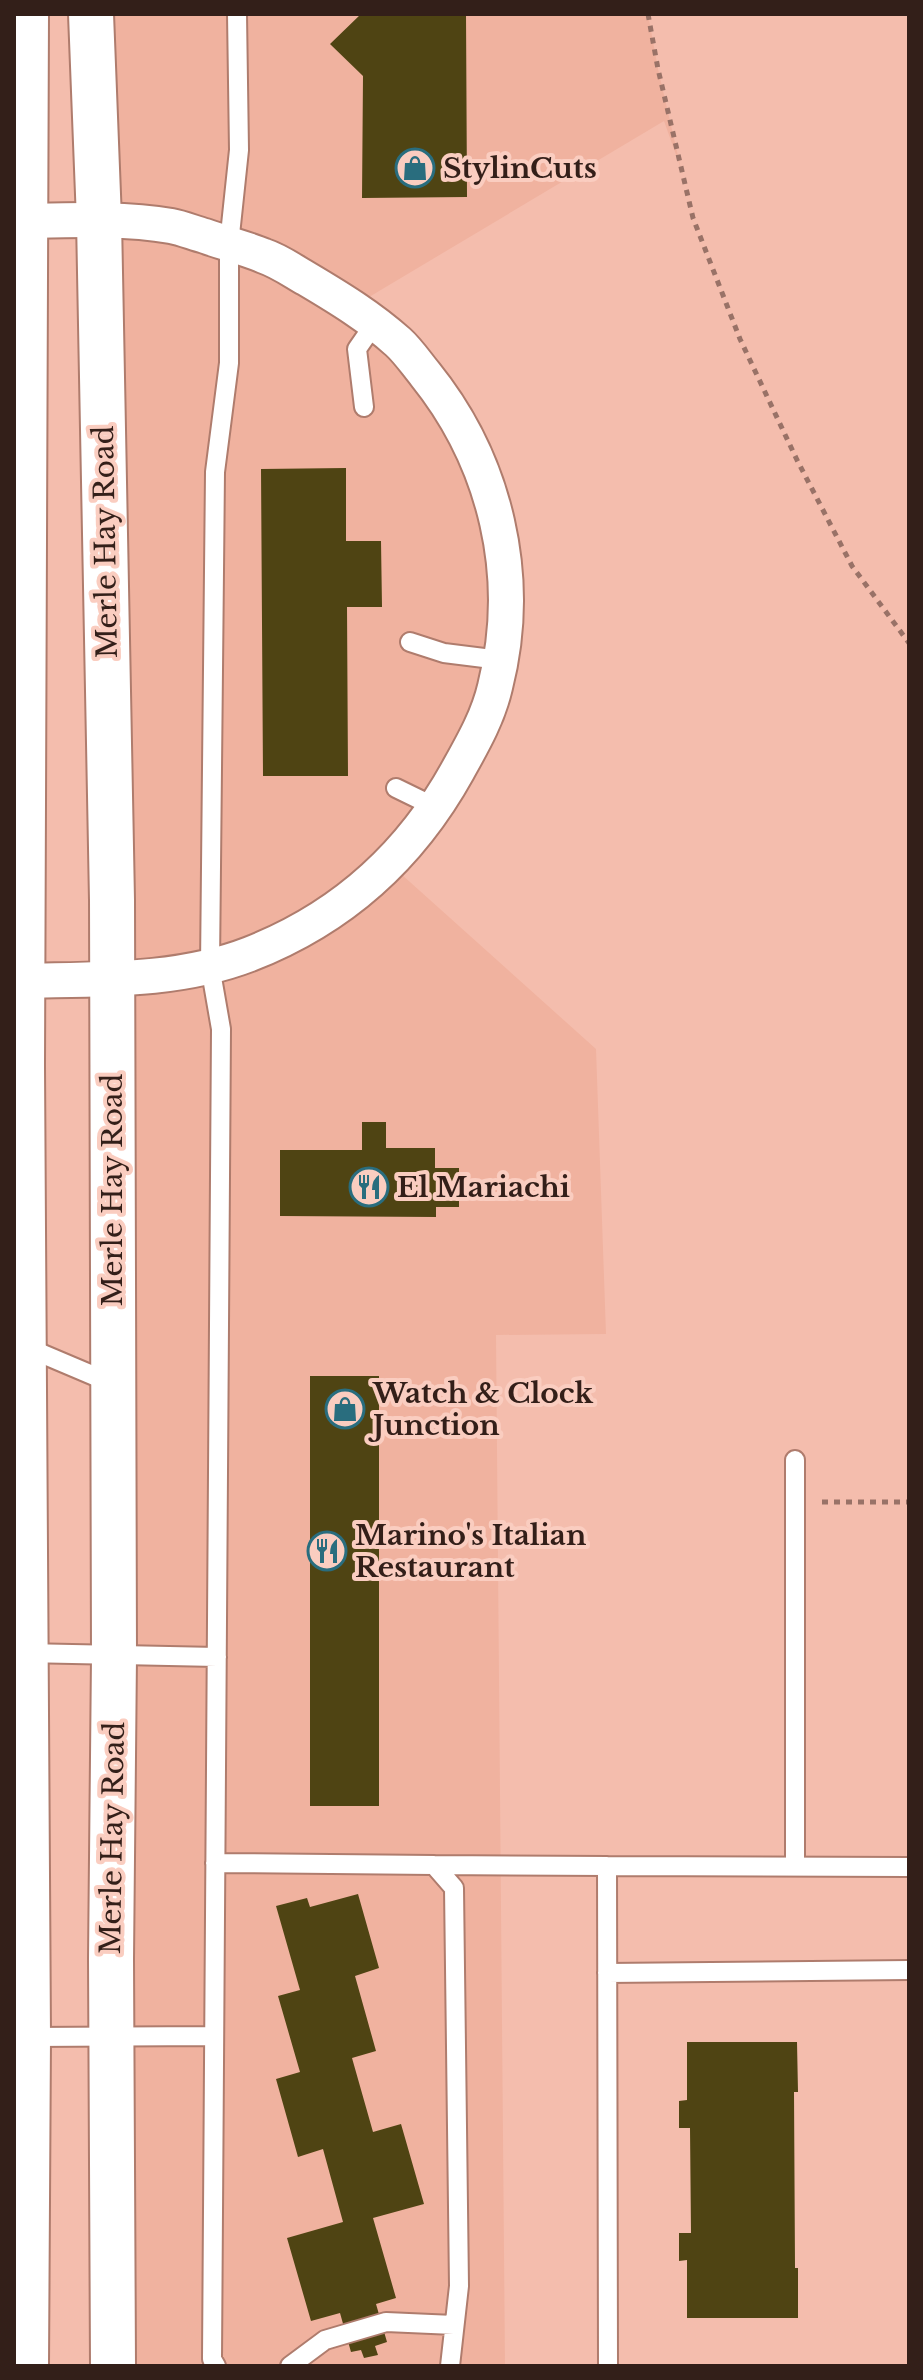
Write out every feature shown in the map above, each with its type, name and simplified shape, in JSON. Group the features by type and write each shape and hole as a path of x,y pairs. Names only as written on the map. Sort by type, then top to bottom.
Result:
{"main road":[{"path":"26,14 20,222 18,981 26,1347 20,1653 26,2366"},
{"name":"Merle Hay Road","path":"91,14 99,220 112,900 113,2366"}],"street":[{"path":"18,981 154,976 210,966 250,954 325,917 390,865 437,808 482,727 495,687 506,614 506,577 494,503 482,468 448,402 401,344 354,306 267,257 172,226 99,220 20,222"}],"lane":[{"path":"216,2366 212,2359 221,1029 210,966 215,472 229,363 229,244 239,150 237,14"},
{"path":"364,407 357,349 375,323"},
{"path":"410,642 444,653 500,660"},
{"path":"396,788 437,808"},
{"path":"26,1347 112,1384"},
{"path":"795,1460 795,1866"},
{"path":"20,1653 217,1657"},
{"path":"215,1863 909,1867"},
{"path":"434,1865 454,1888 459,2286 444,2365"},
{"path":"607,1866 608,2366"},
{"path":"607,1973 909,1970"},
{"path":"21,2037 214,2036"},
{"path":"290,2366 325,2340 386,2322 454,2325"}],"path":[{"path":"648,14 693,218 740,339 797,460 852,566 909,643"},
{"path":"795,1502 909,1502"}],"shaded area":[{"path":"110,14 648,14 681,169 664,121 354,306 482,468 495,687 391,865 596,1049 606,1334 496,1335 505,2366 113,2366"}],"building":[{"path":"361,14 466,14 467,197 362,198 363,76 330,44"},
{"path":"346,468 346,541 381,541 382,607 347,607 348,776 263,776 261,469"},
{"name":"El Mariachi","path":"362,1122 386,1122 386,1148 435,1148 435,1168 459,1168 459,1207 436,1207 436,1217 280,1216 280,1150 362,1150"},
{"path":"310,1376 379,1376 379,1806 310,1806"},
{"path":"358,1894 379,1968 355,1976 376,2051 352,2058 373,2132 401,2124 424,2204 373,2218 396,2298 376,2304 387,2342 375,2346 378,2355 364,2358 361,2350 351,2352 340,2313 311,2321 287,2238 343,2222 323,2149 298,2157 276,2079 300,2072 278,1996 300,1990 276,1906 307,1898 310,1907"},
{"path":"687,2042 797,2042 798,2092 794,2092 798,2318 687,2318 687,2260 679,2261 679,2233 691,2233 690,2128 679,2128 679,2101 687,2100"}],"place":[{"name":"StylinCuts","path":"415,168"},
{"name":"El Mariachi","path":"369,1187"},
{"name":"Watch & Clock Junction","path":"345,1409"},
{"name":"Marino's Italian Restaurant","path":"327,1551"}]}
